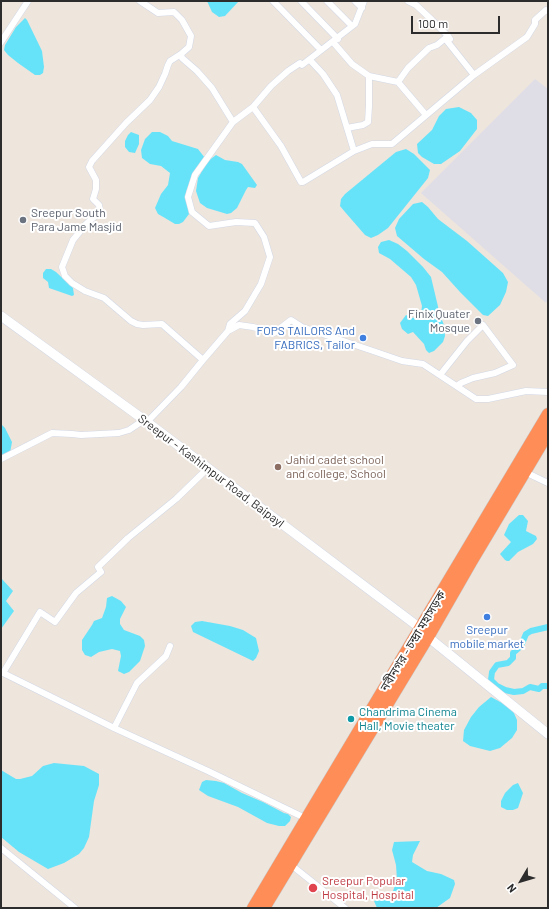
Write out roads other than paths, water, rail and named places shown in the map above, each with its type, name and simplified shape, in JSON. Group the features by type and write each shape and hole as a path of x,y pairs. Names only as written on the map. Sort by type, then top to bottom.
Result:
{"highway":[{"name":"নবীনগর - চন্দ্রা মহাসড়ক","path":"264,908 548,414"},
{"name":"নবীনগর - চন্দ্রা মহাসড়ক","path":"253,908 424,632 471,562 548,433"}],"street":[{"path":"1,42 28,1"},
{"path":"140,1 158,13 174,12 182,20 191,36 189,47 170,61 159,87 150,100 126,123 92,161 89,167 96,180 96,189 93,199 99,205 100,212 86,224 73,240 62,267 65,276 72,283 85,291 104,298 138,324 162,324 203,360"},
{"path":"273,1 321,50"},
{"path":"301,1 335,40 352,64 369,76 398,82 426,114"},
{"path":"327,1 352,26"},
{"path":"355,1 362,8"},
{"path":"228,331 230,324 245,311 261,284 270,257 264,237 255,223 236,222 209,226 192,212 188,197 195,175 233,122 252,107 271,86 288,71 300,63 302,65 310,60 355,24 364,1"},
{"path":"408,1 416,6 448,36 450,39 447,41 474,75"},
{"path":"252,107 281,146 301,182 303,182 354,151 372,144 392,144 474,75 526,37 535,24 535,20 546,10 548,11"},
{"path":"398,82 408,68 429,48 437,45 448,36"},
{"path":"181,54 182,58 197,71 212,88 233,122"},
{"path":"310,60 323,74 337,95 354,151"},
{"path":"347,128 363,125 368,122 369,76"},
{"name":"Sreepur - Kashimpur Road, Baipayl","path":"1,316 208,468 424,632 548,734"},
{"path":"1,459 52,434 81,435 119,433 129,430 145,421 181,387 228,331 240,325 274,333 291,320 302,327 402,361 423,364 476,399 526,391 548,392"},
{"path":"440,375 467,341 483,325 513,365 495,373 473,378 456,386"},
{"path":"208,468 176,499 128,538 98,567 101,572 76,593 56,622 40,612 2,673 114,728 307,819"},
{"path":"525,472 548,483"},
{"path":"114,728 137,683 166,656 170,646"},
{"path":"1,848 75,908"},
{"path":"1,854 69,908"},
{"path":"290,864 345,908"}],"water":[{"path":"207,1 239,1 225,16 219,17 212,12"},
{"path":"25,18 42,51 44,67 43,73 40,75 35,75 8,55 4,50 5,45 16,27"},
{"path":"459,107 471,113 477,120 477,129 460,151 441,164 434,164 418,153 417,144 432,130 439,116 446,109"},
{"path":"131,132 139,135 139,144 135,153 129,152 125,147 125,141"},
{"path":"152,132 160,132 168,136 172,141 198,149 205,158 192,177 186,192 189,214 183,222 179,224 175,224 158,214 155,208 161,194 168,185 170,173 161,166 150,164 142,158 141,150 145,139"},
{"path":"406,149 414,154 430,170 428,178 388,228 371,238 365,235 340,206 341,199 345,194 396,152"},
{"path":"216,155 225,160 242,164 257,185 255,188 248,187 237,208 231,213 227,214 207,208 200,203 196,191 198,178 208,161"},
{"path":"422,202 438,219 467,241 503,273 508,282 506,292 500,305 488,316 483,315 442,272 397,236 395,228 399,219 413,204"},
{"path":"389,240 398,244 407,251 431,277 440,315 444,325 445,336 443,342 434,351 429,353 424,344 413,332 408,334 402,329 400,323 406,315 413,318 421,313 422,306 416,285 411,277 390,259 379,253 378,247 381,242"},
{"path":"46,269 51,269 56,272 73,288 74,295 72,296 49,288 48,282 43,278 43,273"},
{"path":"1,424 5,428 12,442 10,453 1,456"},
{"path":"519,515 523,515 528,521 526,531 536,536 537,539 533,544 518,552 509,561 507,561 500,554 511,542 504,535 509,524"},
{"path":"1,578 13,591 6,601 14,611 1,629"},
{"path":"112,596 121,601 126,607 120,619 120,624 124,630 140,636 144,640 145,646 140,661 129,672 124,674 118,671 121,656 120,651 112,649 99,652 91,657 85,655 82,650 82,640 94,621 102,618 106,607 107,598"},
{"path":"202,621 243,630 256,638 259,651 256,658 253,661 193,632 191,626 195,622"},
{"path":"491,697 513,711 517,720 517,730 512,738 500,748 490,751 470,746 463,741 464,730 471,717 479,707"},
{"path":"54,763 84,766 99,774 99,785 94,801 89,837 84,848 79,854 64,863 48,869 19,852 1,837 1,770 16,779 20,779 32,776 43,766"},
{"path":"206,780 224,783 288,814 291,817 290,821 285,826 267,823 238,807 208,796 199,790 202,782"},
{"path":"518,783 523,793 518,808 507,810 501,807 501,801 505,793 513,785"},
{"path":"420,841 413,855 412,862 427,871 441,874 454,880 455,884 450,898 436,908 377,908 374,901 388,896 393,891 397,880 396,865 392,850 394,842"}],"waterway":[{"path":"548,627 531,631 526,634 521,646 513,653 513,658 508,663 497,665 492,672 491,680 497,686 514,692 523,691 530,687 539,689 542,686 548,686"}],"place":[{"name":"Sreepur South Para Jame Masjid","path":"23,220"},
{"name":"Finix Quater Mosque","path":"478,321"},
{"name":"FOPS TAILORS And FABRICS, Tailor","path":"363,338"},
{"name":"Jahid cadet school and college, School","path":"278,467"},
{"name":"Sreepur mobile market","path":"487,617"},
{"name":"Chandrima Cinema Hall, Movie theater","path":"351,719"},
{"name":"Sreepur Popular Hospital, Hospital","path":"313,888"}]}
